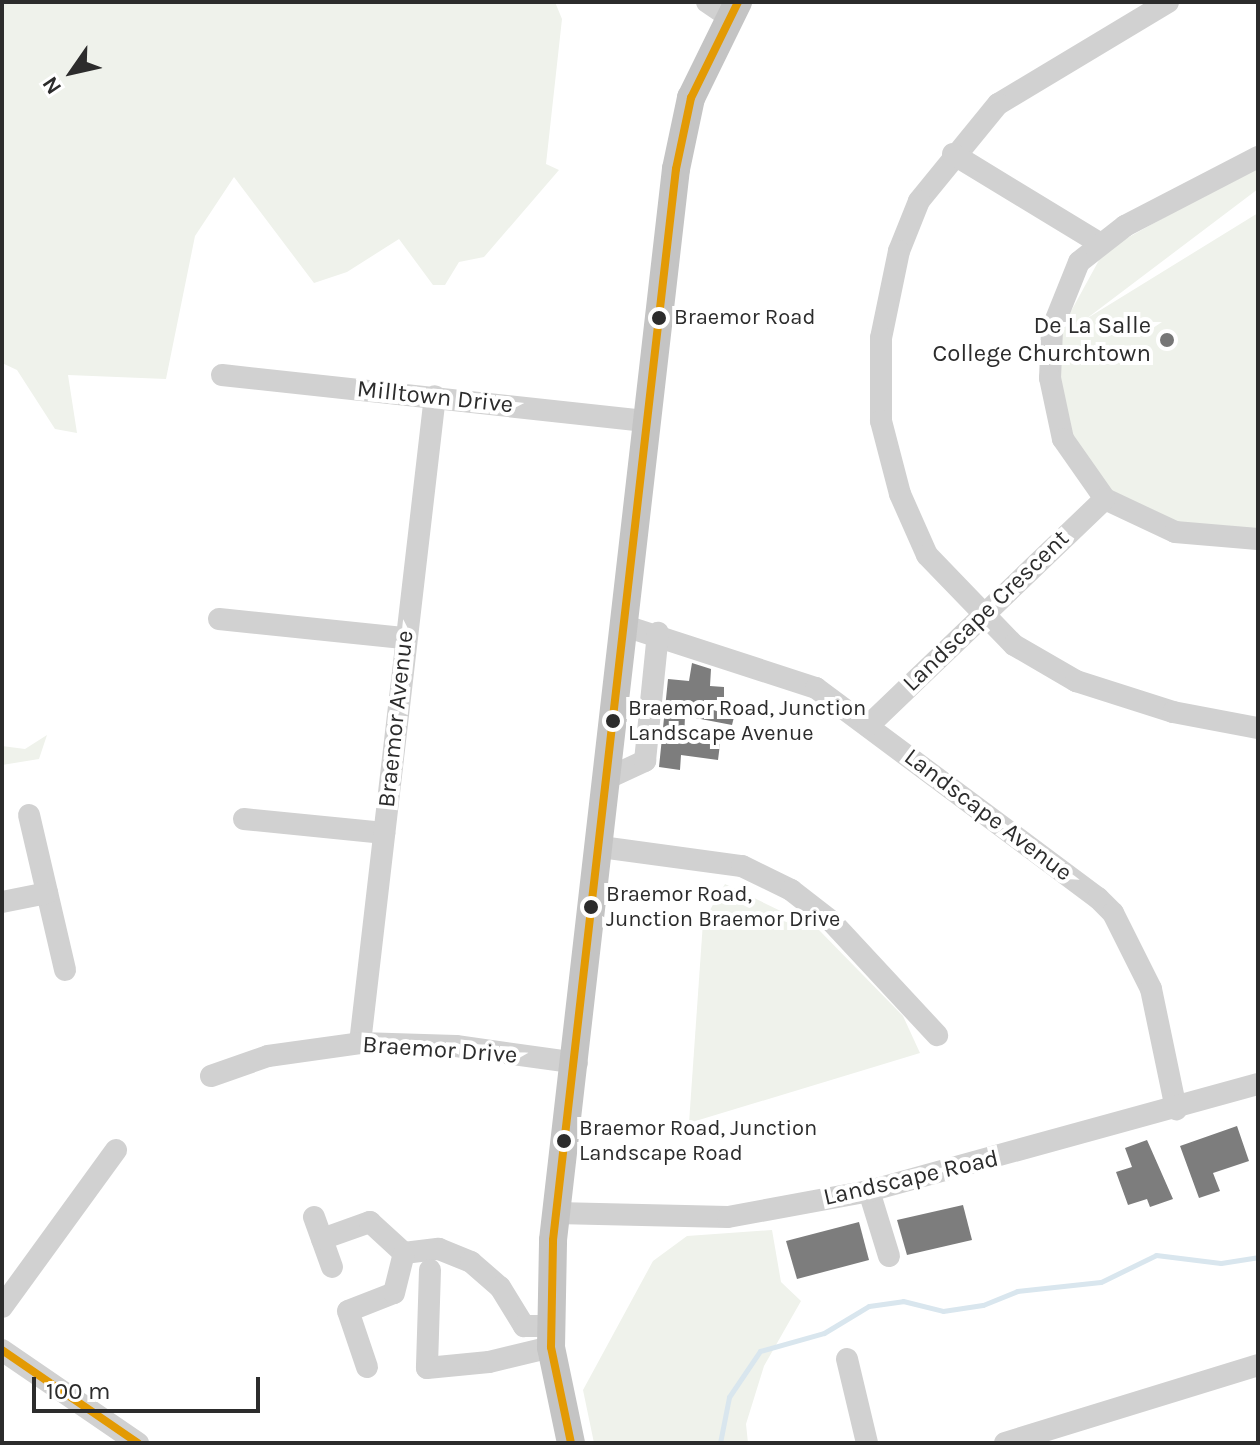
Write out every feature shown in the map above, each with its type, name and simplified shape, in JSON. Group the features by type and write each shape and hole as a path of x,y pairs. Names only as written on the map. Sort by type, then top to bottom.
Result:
{"main road":[{"path":"571,1443 551,1336 556,1213 577,1063 683,131 702,67 725,7"}],"street":[{"path":"1168,2 998,104 953,154 919,201 899,251 881,338 881,421 911,526 927,555 1014,645 1076,681 1173,712 1258,728"},
{"path":"953,154 1098,242"},
{"path":"1258,157 1098,242 1066,290 1052,329 1050,378 1063,439 1105,499 1175,532 1258,539"},
{"name":"Milltown Drive","path":"222,375 648,421"},
{"name":"Braemor Avenue","path":"360,1043 403,638 435,396"},
{"name":"Landscape Crescent","path":"868,726 1105,499"},
{"path":"219,619 403,638"},
{"name":"Landscape Avenue","path":"625,626 658,633 782,672 868,726 1113,913 1151,989 1176,1109"},
{"path":"608,778 645,761 658,633"},
{"path":"29,815 65,970"},
{"path":"244,819 384,833"},
{"path":"601,847 742,866 791,890 831,921 937,1035"},
{"path":"2,902 47,893"},
{"name":"Braemor Drive","path":"211,1076 268,1056 360,1043 456,1046 577,1063"},
{"name":"Landscape Road","path":"556,1213 728,1217 869,1191 1258,1084"},
{"path":"2,1307 116,1150"},
{"path":"869,1191 889,1256"},
{"path":"314,1217 332,1267"},
{"path":"322,1239 370,1222 404,1253 439,1249 471,1262 500,1287 524,1326 551,1336"},
{"path":"367,1367 348,1311 394,1293 404,1253"},
{"path":"430,1270 427,1368 489,1362 551,1336"},
{"path":"2,1350 138,1443"},
{"path":"847,1359 867,1443"},
{"path":"1005,1443 1258,1365"}],"shaded area":[{"path":"2,2 555,2 562,19 546,164 559,170 484,257 459,262 445,285 433,285 399,239 347,272 314,283 234,177 195,236 166,379 68,375 77,433 55,429 17,370 2,363"},
{"name":"De La Salle College Churchtown","path":"1258,165 1258,189 1086,319 1258,213 1258,532 1187,529 1108,491 1078,457 1059,400 1058,335 1104,251"},
{"path":"47,735 39,759 2,765 2,746 25,749"},
{"path":"725,884 818,929 903,1016 920,1053 689,1123 703,922"},
{"path":"772,1230 781,1282 801,1301 764,1366 746,1424 748,1443 594,1443 583,1390 653,1261 687,1236"}],"building":[{"path":"692,663 711,669 710,686 724,687 724,706 736,709 732,725 685,716 684,740 720,744 718,760 681,755 680,770 659,767 668,679 689,681"},
{"path":"1237,1126 1249,1161 1213,1173 1220,1191 1199,1198 1180,1146"},
{"path":"1147,1140 1173,1199 1150,1207 1147,1199 1128,1205 1116,1172 1132,1167 1125,1148"},
{"path":"963,1205 972,1240 907,1255 897,1220"},
{"path":"859,1222 869,1260 797,1279 786,1241"}],"waterway":[{"path":"720,1443 729,1397 760,1351 824,1333 869,1306 903,1301 943,1311 983,1305 1017,1291 1101,1282 1156,1255 1221,1263 1258,1257"}],"transit line":[{"path":"571,1443 551,1347 553,1240 676,169 691,98 738,2"},
{"path":"2,1350 138,1443"}],"place":[{"name":"Braemor Road","path":"659,318"},
{"name":"De La Salle College Churchtown","path":"1167,340"},
{"name":"Braemor Road, Junction Landscape Avenue","path":"613,721"},
{"name":"Braemor Road, Junction Braemor Drive","path":"591,907"},
{"name":"Braemor Road, Junction Landscape Road","path":"564,1141"}]}
